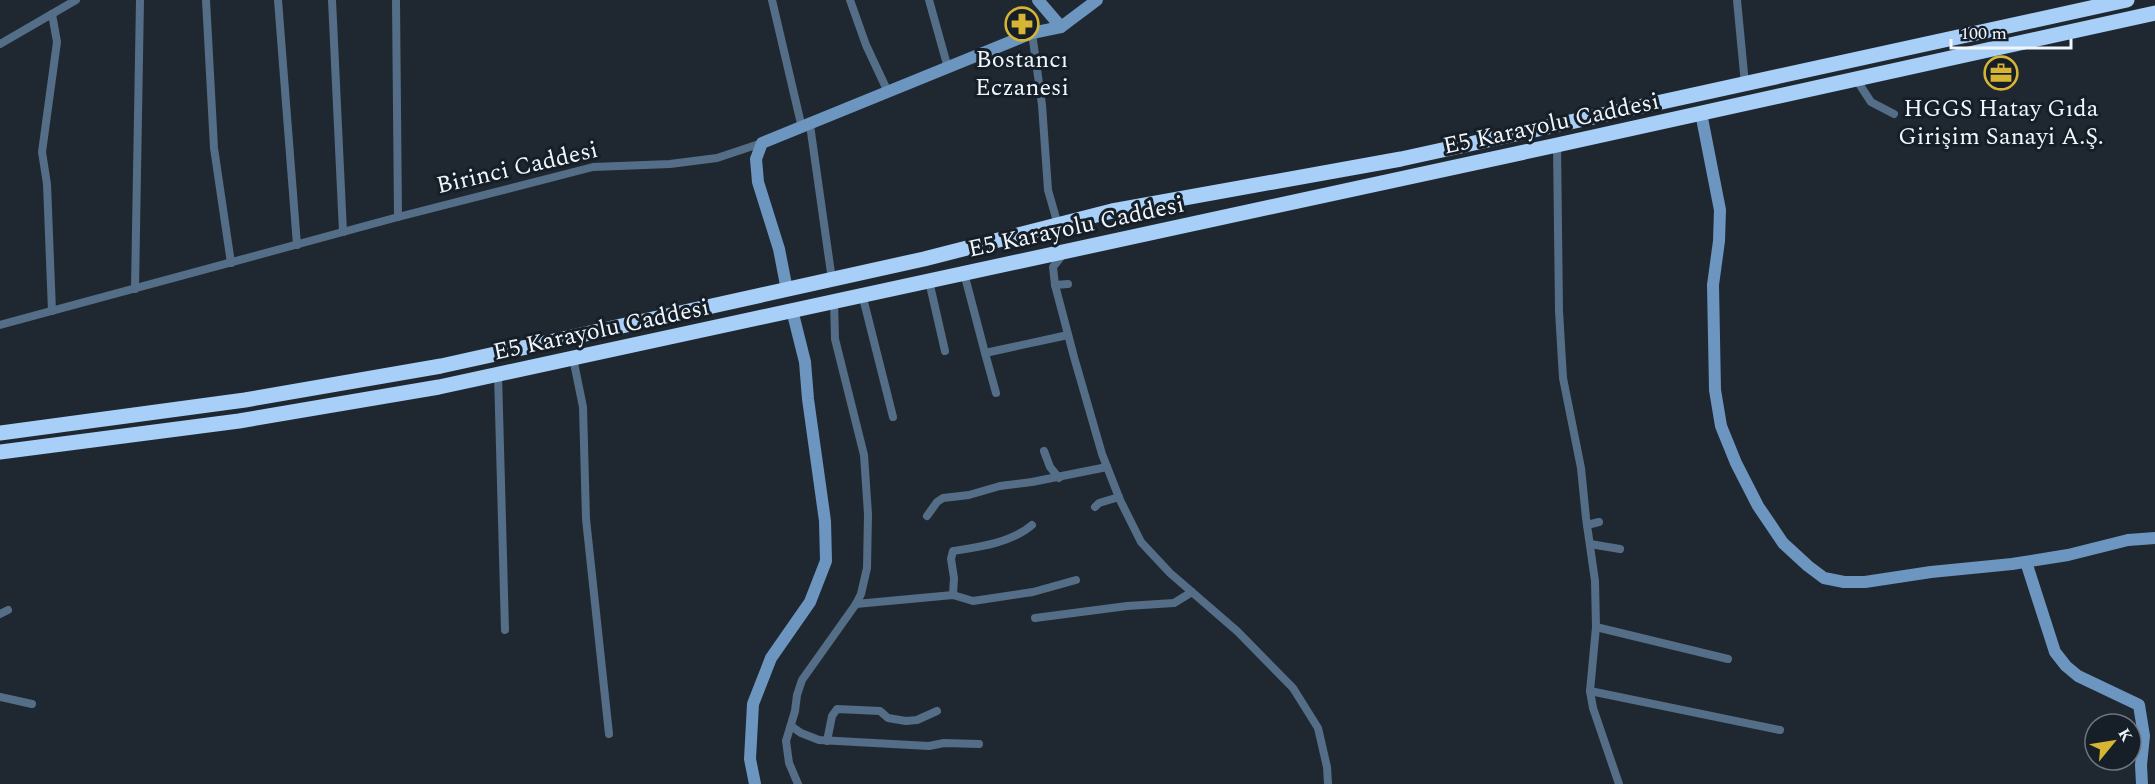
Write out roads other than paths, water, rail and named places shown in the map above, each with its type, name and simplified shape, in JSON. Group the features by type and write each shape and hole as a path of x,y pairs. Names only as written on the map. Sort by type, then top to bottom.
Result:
{"highway":[{"name":"E5 Karayolu Caddesi","path":"0,433 245,400 441,366 924,259 1112,212 1401,159 2127,0"},
{"name":"E5 Karayolu Caddesi","path":"0,452 238,421 439,387 2155,13"},
{"path":"1064,224 1070,250"},
{"path":"1040,230 1045,256"}],"street":[{"path":"0,44 76,0"},
{"path":"135,289 140,0"},
{"path":"206,0 214,148 231,263"},
{"path":"278,0 297,245"},
{"path":"332,0 343,232"},
{"path":"396,0 398,217"},
{"path":"772,0 806,127 832,280"},
{"path":"850,0 866,45 888,92"},
{"path":"929,0 948,68"},
{"path":"1038,0 1061,27"},
{"name":"Birinci Caddesi","path":"0,325 592,167 670,164 717,158 806,127 1032,33 1061,27 1096,0"},
{"path":"1737,0 1745,84"},
{"path":"52,14 57,42 42,152 47,184 52,311"},
{"path":"1032,33 1042,105 1048,190 1064,224"},
{"path":"1856,79 1871,102 1894,114"},
{"path":"1701,113 1720,210 1713,285 1715,390 1721,426 1736,463 1758,506 1783,543 1824,578 1844,582 1864,582 2026,562 2068,555 2128,540 2155,538"},
{"path":"762,143 756,159 758,182 779,249 787,290"},
{"path":"1557,145 1560,350 1563,378 1581,468 1595,581 1596,627 1590,690 1593,708 1618,784"},
{"path":"1070,250 1053,267 1055,285 1107,467 1119,497 1141,542 1170,573 1238,631 1293,688 1318,728 1327,767 1328,784"},
{"path":"964,273 996,393"},
{"path":"929,281 945,351"},
{"path":"1055,285 1068,284"},
{"path":"862,294 892,417"},
{"path":"798,784 789,763 786,741 797,695 802,680 856,604 861,594 867,568 868,514 864,455 835,339 834,301"},
{"path":"755,784 750,759 753,704 771,658 810,602 826,561 825,521 805,362 792,310"},
{"path":"985,353 1068,334"},
{"path":"573,358 583,407 586,519 609,734"},
{"path":"498,374 505,630"},
{"path":"1044,450 1050,466 1059,478"},
{"path":"927,516 937,502 943,498 969,495 1000,486 1059,478 1107,467"},
{"path":"1095,507 1099,503 1119,497"},
{"path":"1587,525 1599,522"},
{"path":"953,595 954,578 951,559 953,551 1012,538 1023,533 1032,525"},
{"path":"1590,544 1620,549"},
{"path":"2026,562 2055,652 2078,676 2139,705 2144,736 2142,784"},
{"path":"856,604 953,595 973,601 1034,592 1076,580"},
{"path":"1035,618 1127,606 1174,603 1192,592"},
{"path":"1596,627 1728,659"},
{"path":"1590,690 1780,730"},
{"path":"0,697 32,704"},
{"path":"827,741 832,716 837,708 880,711 888,718 906,721 917,720 937,711"},
{"path":"790,726 808,736 827,741 929,746 944,743 979,744"}],"place":[{"name":"Bostancı Eczanesi","path":"1022,24"},
{"name":"HGGS Hatay Gıda Girişim Sanayi A.Ş.","path":"2001,73"}]}
